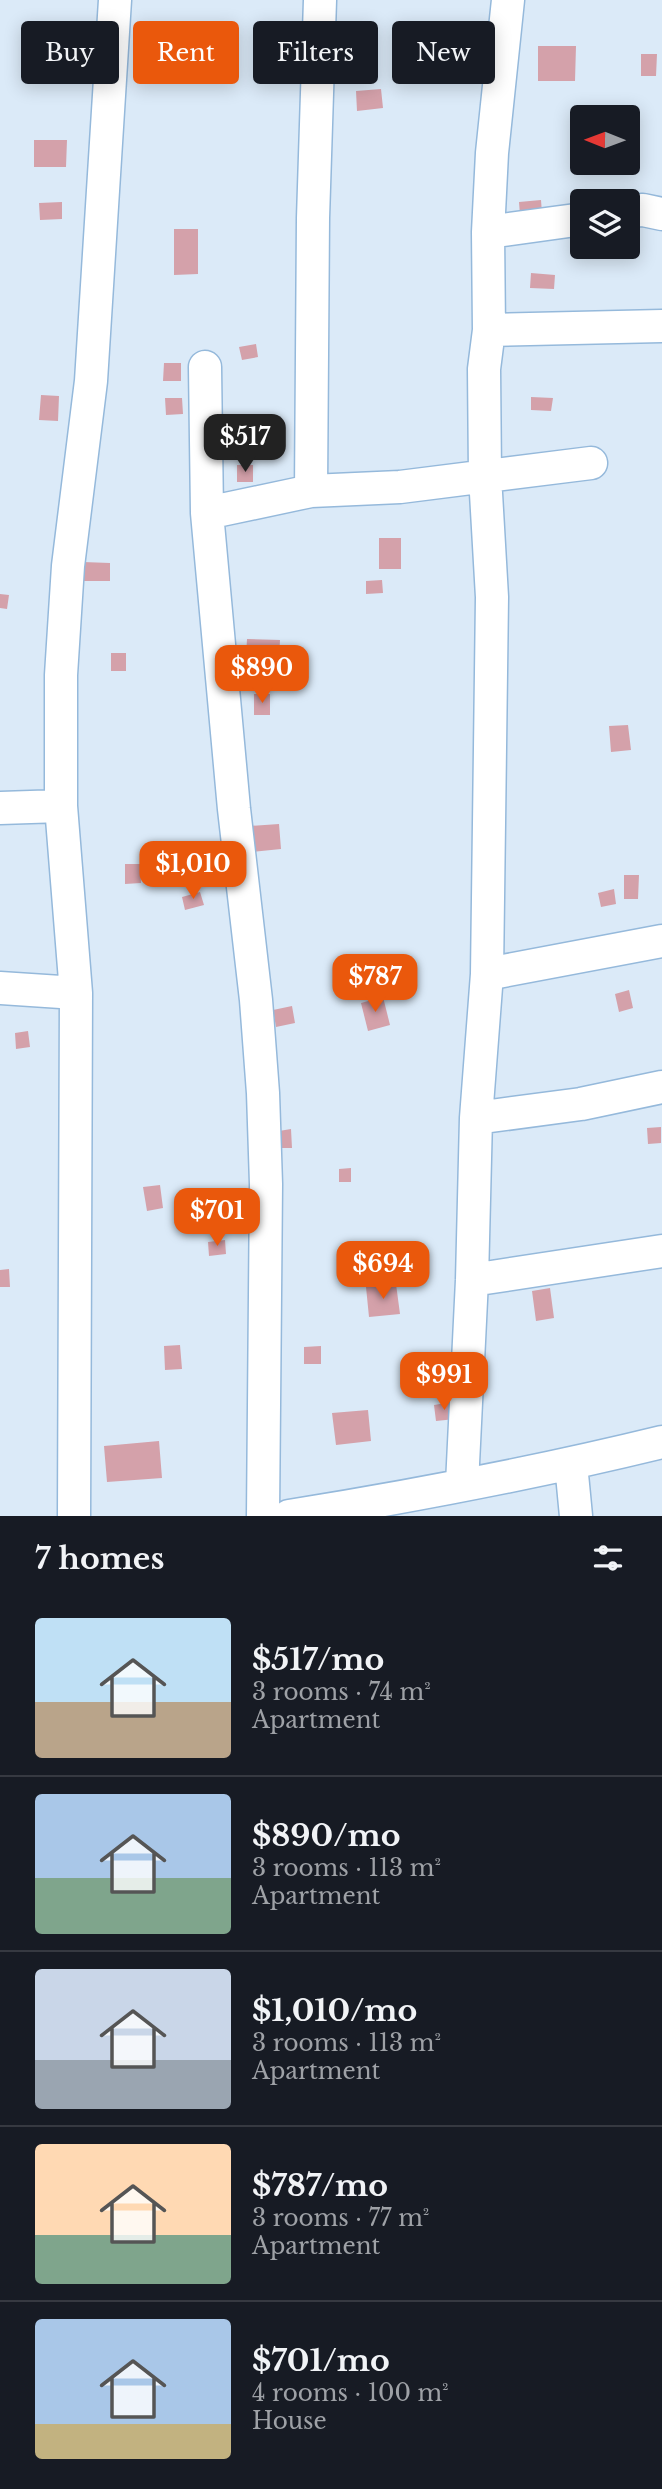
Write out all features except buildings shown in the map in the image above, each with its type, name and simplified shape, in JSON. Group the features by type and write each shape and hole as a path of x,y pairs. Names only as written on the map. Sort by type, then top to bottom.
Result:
{"street":[{"path":"74,1516 76,993 61,806 61,675 68,566 91,381 115,0"},
{"path":"311,491 313,218 320,0"},
{"path":"462,1484 472,1280 476,1118 487,974 492,597 485,476 484,369 489,330 488,232 492,153 508,0"},
{"path":"640,210 662,214"},
{"path":"488,232 570,221"},
{"path":"489,330 662,326"},
{"path":"205,367 207,513 263,1093 266,1184 263,1516"},
{"path":"207,513 311,491 400,487 591,463"},
{"path":"0,808 61,806"},
{"path":"487,974 662,941"},
{"path":"0,988 76,993"},
{"path":"476,1118 581,1104 662,1087"},
{"path":"472,1280 662,1251"},
{"path":"289,1516 373,1509 462,1484 571,1464 662,1442"},
{"path":"571,1464 576,1516"}]}
